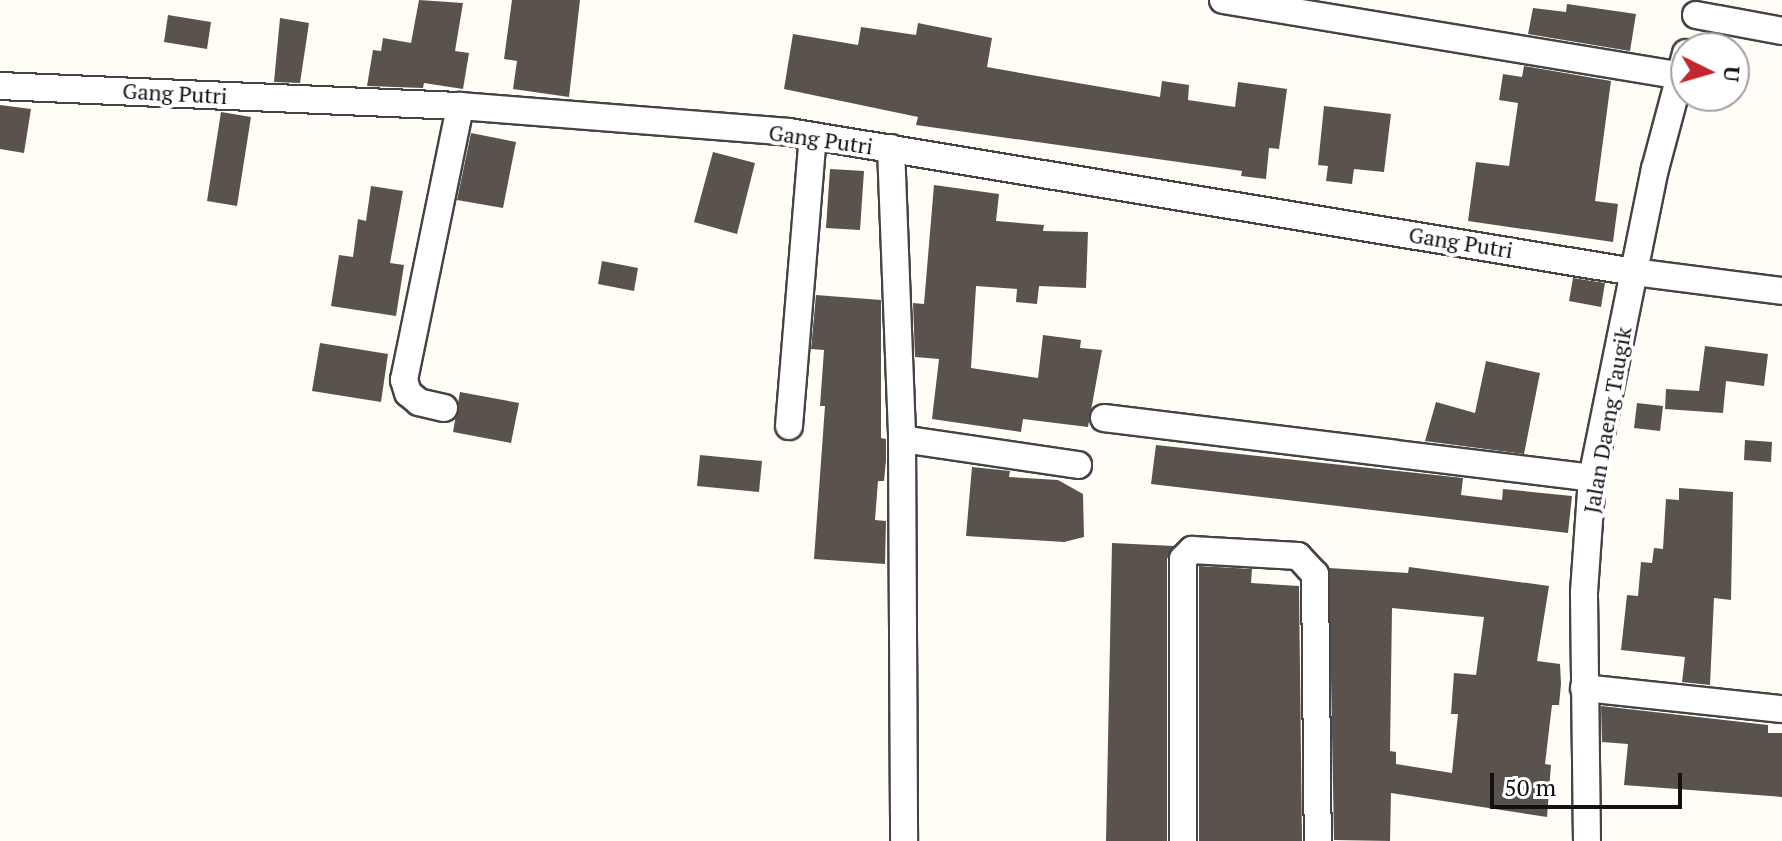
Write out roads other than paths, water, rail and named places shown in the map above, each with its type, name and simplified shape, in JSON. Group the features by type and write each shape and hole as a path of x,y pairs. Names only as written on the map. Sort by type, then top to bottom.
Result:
{"street":[{"path":"1223,0 1670,57"},
{"path":"1698,8 1782,31"},
{"name":"Jalan Daeng Taugik","path":"1692,32 1698,8"},
{"name":"Gang Putri","path":"0,86 460,106 813,136 1634,272 1782,291"},
{"path":"444,408 419,402 408,393 404,380 460,106"},
{"name":"Jalan Daeng Taugik","path":"1587,841 1584,688 1592,478 1634,272 1672,112"},
{"path":"789,426 813,136"},
{"path":"891,148 902,439 904,841"},
{"path":"1104,418 1592,478"},
{"path":"902,439 1078,465"},
{"path":"1183,841 1183,559 1192,550 1298,556 1315,574 1318,841"},
{"path":"1584,688 1782,709"}]}
